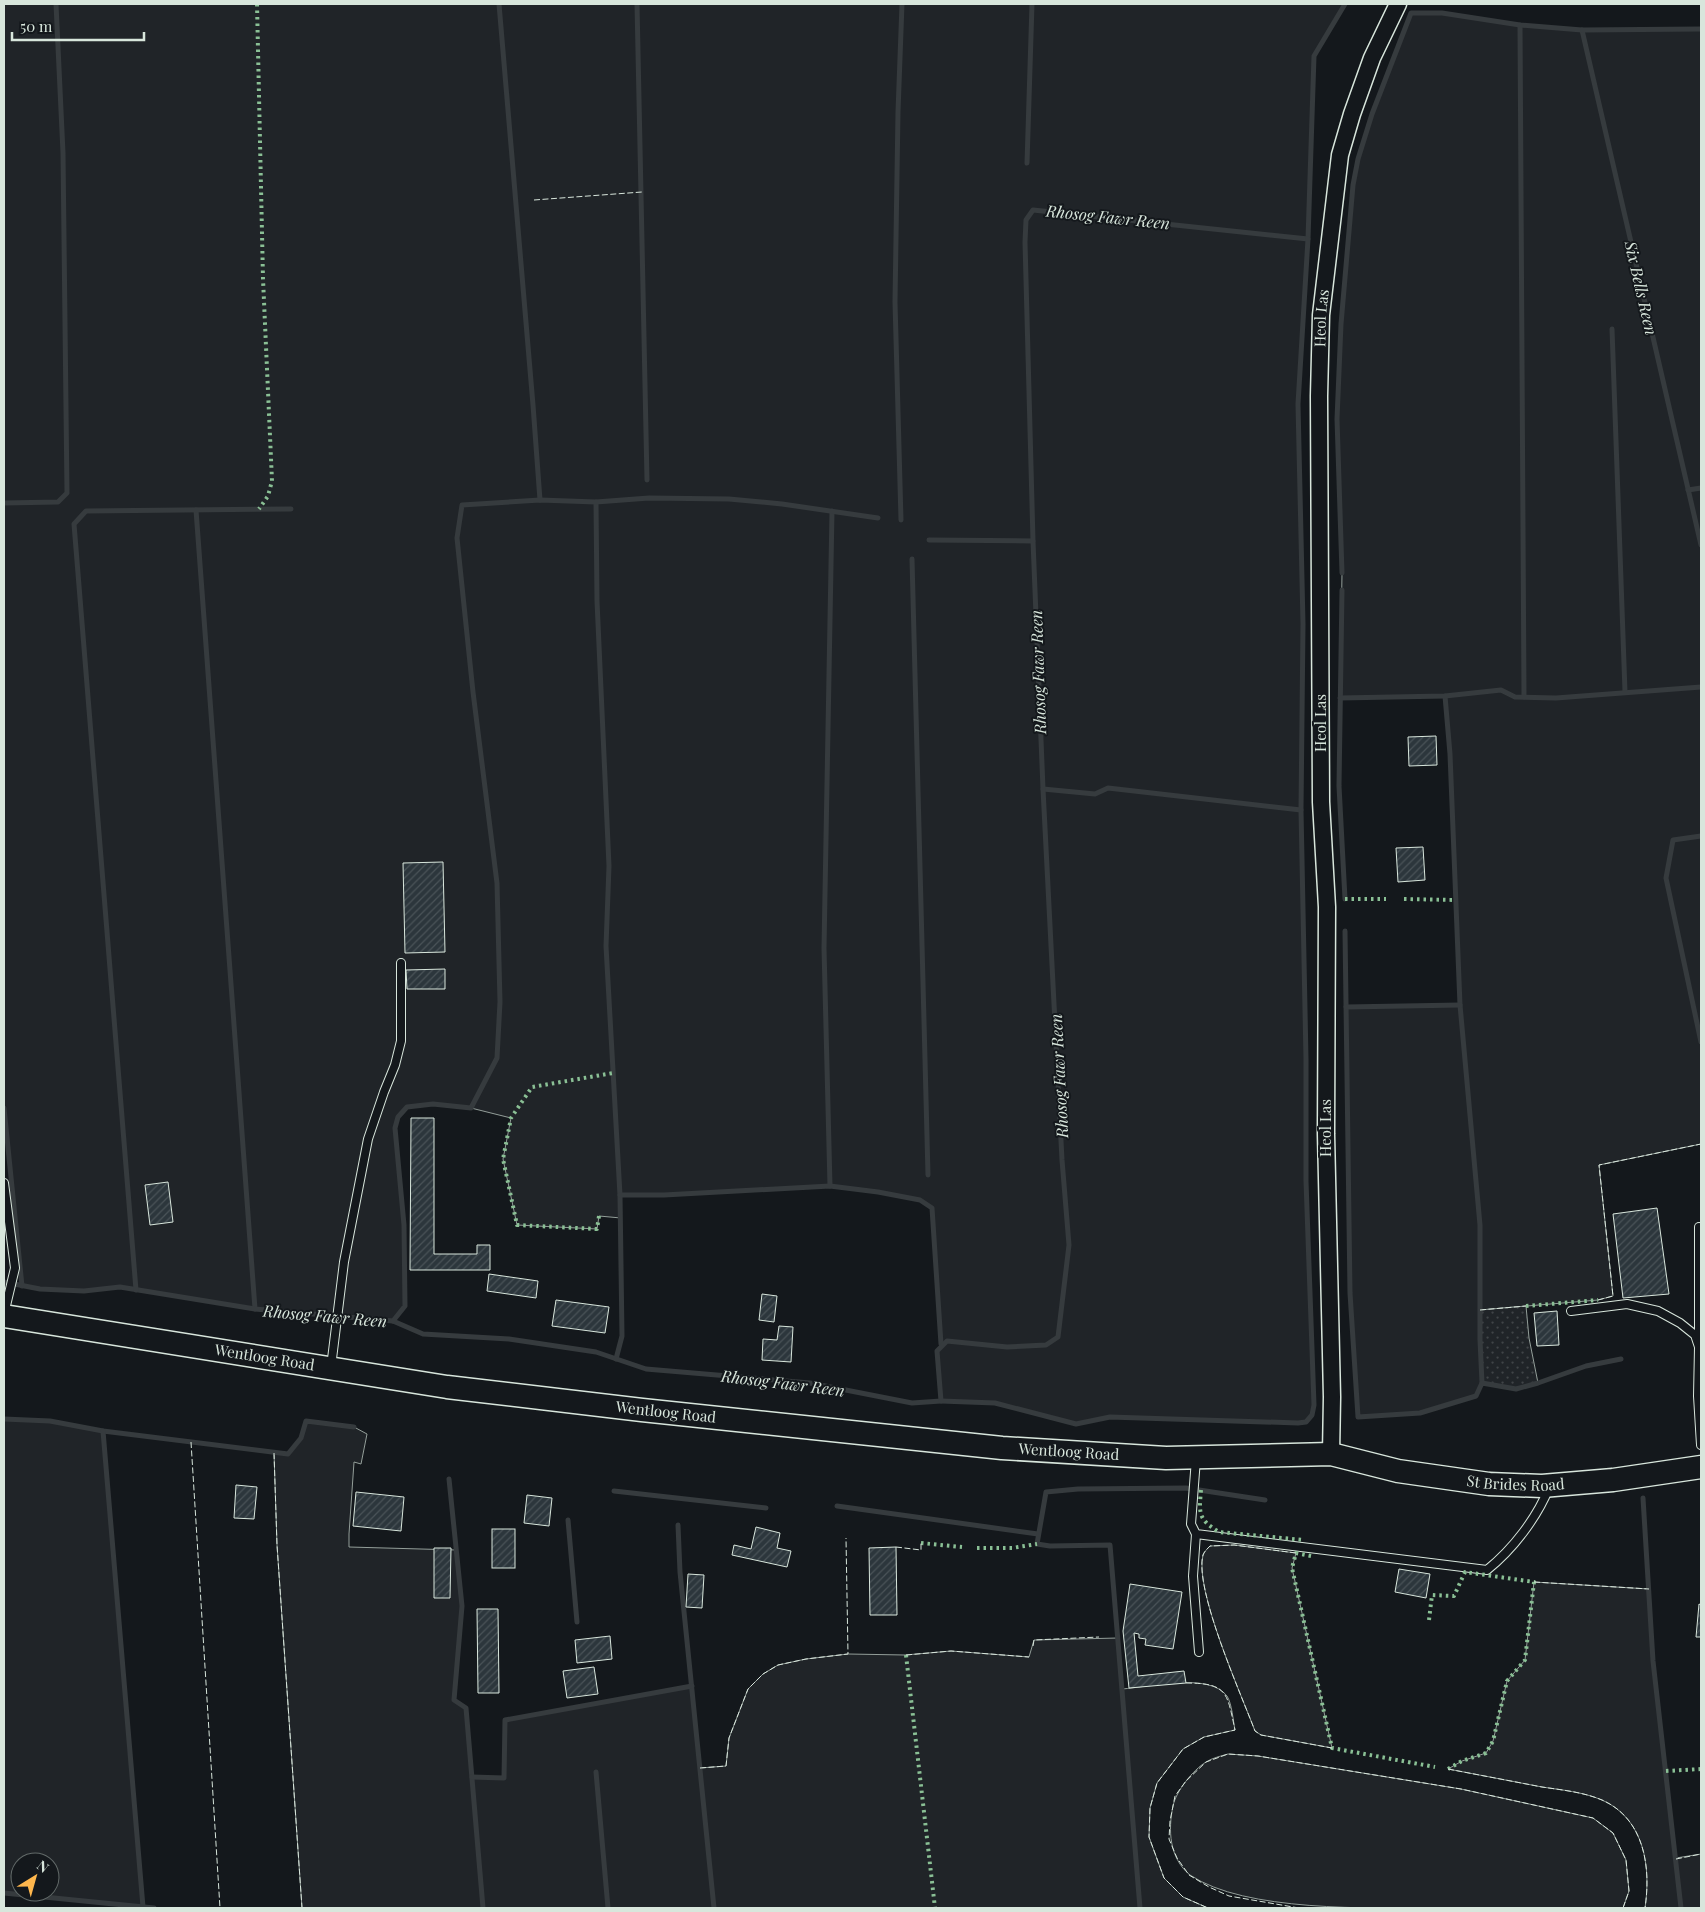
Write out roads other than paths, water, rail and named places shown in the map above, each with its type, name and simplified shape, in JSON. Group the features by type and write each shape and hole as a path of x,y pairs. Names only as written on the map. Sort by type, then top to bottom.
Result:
{"main road":[{"name":"Wentloog Road","path":"4,1316 447,1386 633,1409 1002,1448 1166,1458 1331,1454"},
{"name":"St Brides Road","path":"1331,1454 1398,1471 1489,1484 1550,1485 1613,1480 1701,1467"}],"street":[{"name":"Heol Las","path":"1331,1454 1332,1397 1326,1134 1327,907 1321,802 1320,315 1340,155 1372,58 1398,4"}],"lane":[{"path":"331,1369 337,1306 344,1262 368,1139 395,1065 401,1042 401,963"},
{"path":"4,1183 14,1268 4,1316"},
{"path":"1700,1226 1698,1396 1701,1445"},
{"path":"1571,1311 1627,1304 1658,1311 1680,1323 1695,1335 1699,1347"},
{"path":"1196,1457 1191,1524 1196,1534 1193,1576 1199,1652"},
{"path":"1196,1534 1487,1570 1504,1556 1522,1532 1543,1503 1550,1485"}],"waterway":[{"path":"4,503 58,502 67,493 63,153 56,4"},
{"path":"499,4 540,500"},
{"path":"637,4 647,480"},
{"path":"901,520 895,302 902,4"},
{"path":"1027,163 1032,4"},
{"name":"Rhosog Fawr Reen","path":"4,1282 40,1289 84,1291 120,1287 255,1309 393,1321 423,1334 509,1339 596,1352 646,1369 810,1383 912,1403 941,1401 937,1351 947,1341 1007,1347 1046,1345 1058,1337 1069,1245 1062,1160 1043,789 1033,541 1026,220 1033,210 1308,239 1314,56 1345,4"},
{"path":"1342,573 1337,419 1341,324 1353,185 1358,159 1372,114 1411,13 1442,13 1520,25 1582,30 1701,29"},
{"path":"1520,25 1524,697"},
{"name":"Six Bells Reen","path":"1582,30 1701,545"},
{"path":"941,1401 995,1403 1076,1424 1110,1417 1298,1423 1306,1422 1312,1415 1314,1405 1306,1181 1306,1059 1301,810 1303,624 1298,404 1308,239"},
{"path":"1612,329 1625,692"},
{"path":"1688,490 1701,488"},
{"path":"393,1321 405,1306 404,1225 395,1128 398,1117 407,1107 433,1104 471,1108 497,1058 500,1002 497,883 473,692 457,538 462,505 540,500 596,502 649,498 729,499 782,504 878,518"},
{"path":"596,502 597,601 609,866 606,946 620,1195 622,1336 616,1359"},
{"path":"136,1290 74,524 86,511 291,509"},
{"path":"196,510 255,1309"},
{"path":"830,1186 824,948 832,511"},
{"path":"929,540 1033,541"},
{"path":"912,559 928,1175"},
{"path":"1342,590 1339,786 1345,899"},
{"path":"1340,698 1445,696 1501,690 1515,697 1556,698 1701,687"},
{"path":"1445,696 1450,754 1460,1005 1480,1225 1482,1383"},
{"path":"1043,789 1095,794 1108,788 1301,810"},
{"path":"1701,836 1673,840 1666,878 1701,1042"},
{"path":"1345,931 1350,1293 1358,1417 1420,1413 1476,1396 1482,1383 1516,1389 1586,1366 1621,1359"},
{"path":"1346,1007 1460,1005"},
{"path":"4,1108 22,1286"},
{"path":"620,1195 664,1195 830,1186 920,1200 932,1208 941,1344"},
{"path":"4,1419 50,1421 103,1431 288,1454 301,1438 306,1421 354,1427"},
{"path":"103,1431 143,1907"},
{"path":"449,1479 462,1606 454,1700 466,1708 483,1908"},
{"path":"1140,1908 1110,1545 1050,1546 1037,1544 1046,1492 1078,1489 1186,1488 1265,1500"},
{"path":"614,1491 766,1508"},
{"path":"1643,1498 1653,1661 1681,1908"},
{"path":"837,1506 1038,1534"},
{"path":"568,1520 577,1622"},
{"path":"678,1525 680,1572 714,1908"},
{"path":"472,1777 504,1778 505,1720 692,1686"},
{"path":"596,1772 608,1908"},
{"path":"4,1893 154,1908"}]}
